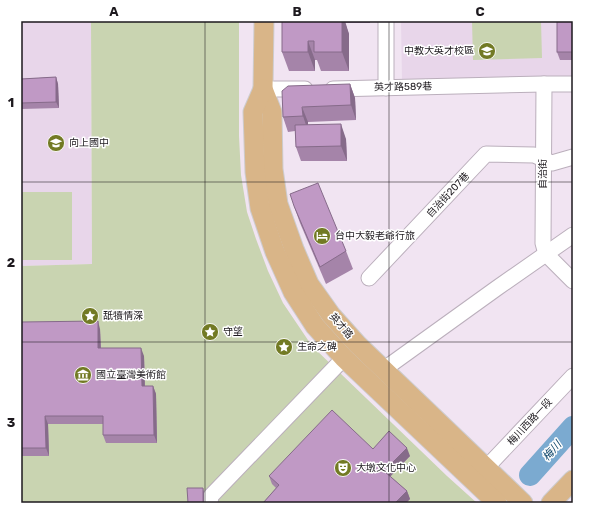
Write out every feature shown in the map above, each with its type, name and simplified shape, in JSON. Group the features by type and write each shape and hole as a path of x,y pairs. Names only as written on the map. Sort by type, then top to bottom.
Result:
{"main road":[{"name":"英才路","path":"264,21 263,89 272,112 273,169 278,204 294,249 309,284 331,315 357,344 523,503"},
{"name":"英才路","path":"263,89 253,112 255,172 260,208 275,252 293,292 315,326 344,358 497,503"},
{"path":"551,503 573,480"}],"street":[{"path":"386,21 386,88"},
{"name":"英才路589巷","path":"263,89 544,84"},
{"path":"544,84 573,84"},
{"name":"自治街","path":"544,84 543,243 546,254"},
{"name":"自治街207巷","path":"369,278 486,154 534,155 552,163 573,157"},
{"path":"383,370 573,236"},
{"path":"546,254 573,280"},
{"path":"210,503 211,496 344,358"},
{"name":"梅川西路一段","path":"486,468 573,376"}],"shaded area":[{"name":"向上國中","path":"21,21 91,21 92,264 21,266"},
{"name":"中教大英才校區","path":"401,21 573,21 573,80 402,80"}],"green space":[{"path":"91,21 239,21 239,136 241,175 247,212 268,271 283,303 312,346 477,503 21,503 21,266 92,264"},
{"path":"472,21 541,21 542,58 473,60"},
{"path":"21,192 72,192 72,260 21,260"}],"building":[{"path":"282,21 342,21 342,52 314,52 314,41 308,41 308,52 282,52"},
{"path":"557,21 573,21 573,52 557,52"},
{"path":"56,77 56,102 21,103 21,79"},
{"path":"350,84 351,105 302,107 303,116 283,117 282,91 288,86"},
{"path":"341,124 341,146 296,147 295,125"},
{"name":"台中大毅老爺行旅","path":"318,183 346,251 320,267 290,194"},
{"name":"國立臺灣美術館","path":"98,321 98,348 141,348 142,386 153,386 154,435 103,435 103,416 45,416 46,448 21,448 21,322"},
{"name":"大墩文化中心","path":"332,410 373,449 389,431 407,448 384,471 407,491 395,503 263,503 279,485 269,476"},
{"path":"187,488 203,488 203,503 188,503"}],"waterway":[{"name":"梅川","path":"530,475 573,427"}],"place":[{"name":"中教大英才校區","path":"487,51"},
{"name":"向上國中","path":"56,143"},
{"name":"台中大毅老爺行旅","path":"322,236"},
{"name":"舐犢情深","path":"90,316"},
{"name":"守望","path":"210,332"},
{"name":"生命之碑","path":"284,347"},
{"name":"國立臺灣美術館","path":"83,375"},
{"name":"大墩文化中心","path":"343,468"}]}
